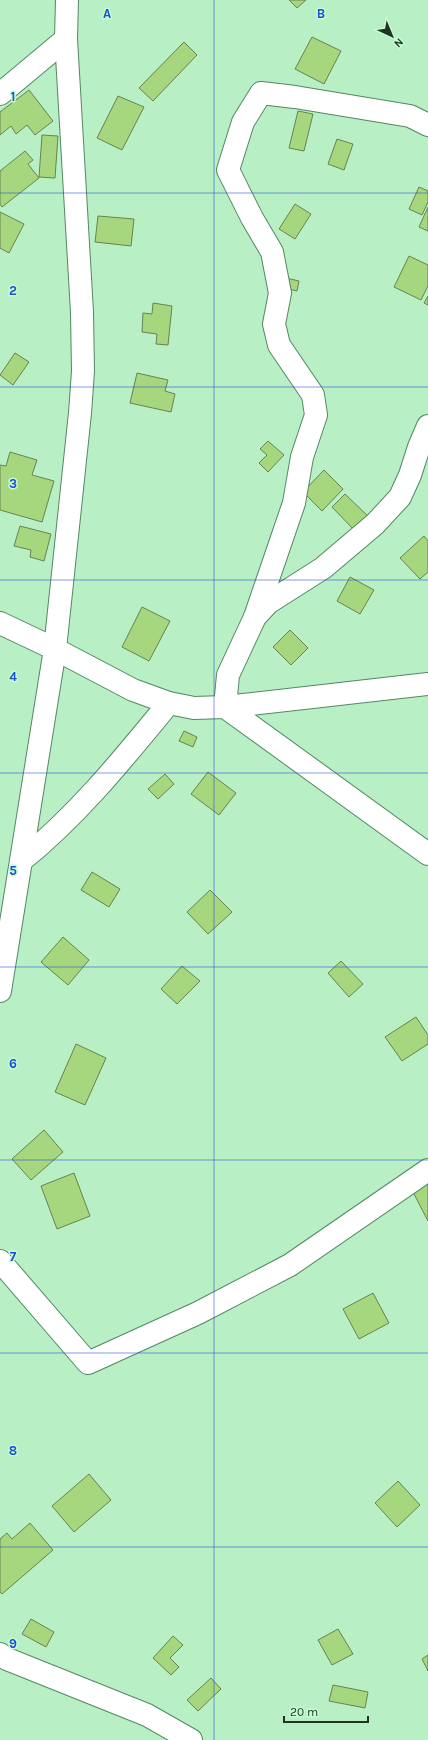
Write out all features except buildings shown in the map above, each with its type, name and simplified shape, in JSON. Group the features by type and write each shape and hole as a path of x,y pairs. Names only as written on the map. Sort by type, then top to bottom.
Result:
{"street":[{"path":"0,991 55,649 80,413 83,371 82,312 66,39 67,0"},
{"path":"0,94 66,39"},
{"path":"225,707 228,675 255,617 294,504 302,457 316,415 313,395 279,345 274,324 280,293 272,252 252,218 228,170 243,122 261,93 295,97 410,116 428,125"},
{"path":"255,617 268,603 323,568 375,524 400,497 410,475 419,447 428,426"},
{"path":"0,623 55,649 133,690 169,703 194,708 225,707 428,684"},
{"path":"21,861 37,848 100,786 169,703"},
{"path":"225,707 428,854"},
{"path":"0,1260 88,1363 198,1313 290,1265 428,1170"},
{"path":"0,1654 8,1659 147,1715 191,1740"}]}
